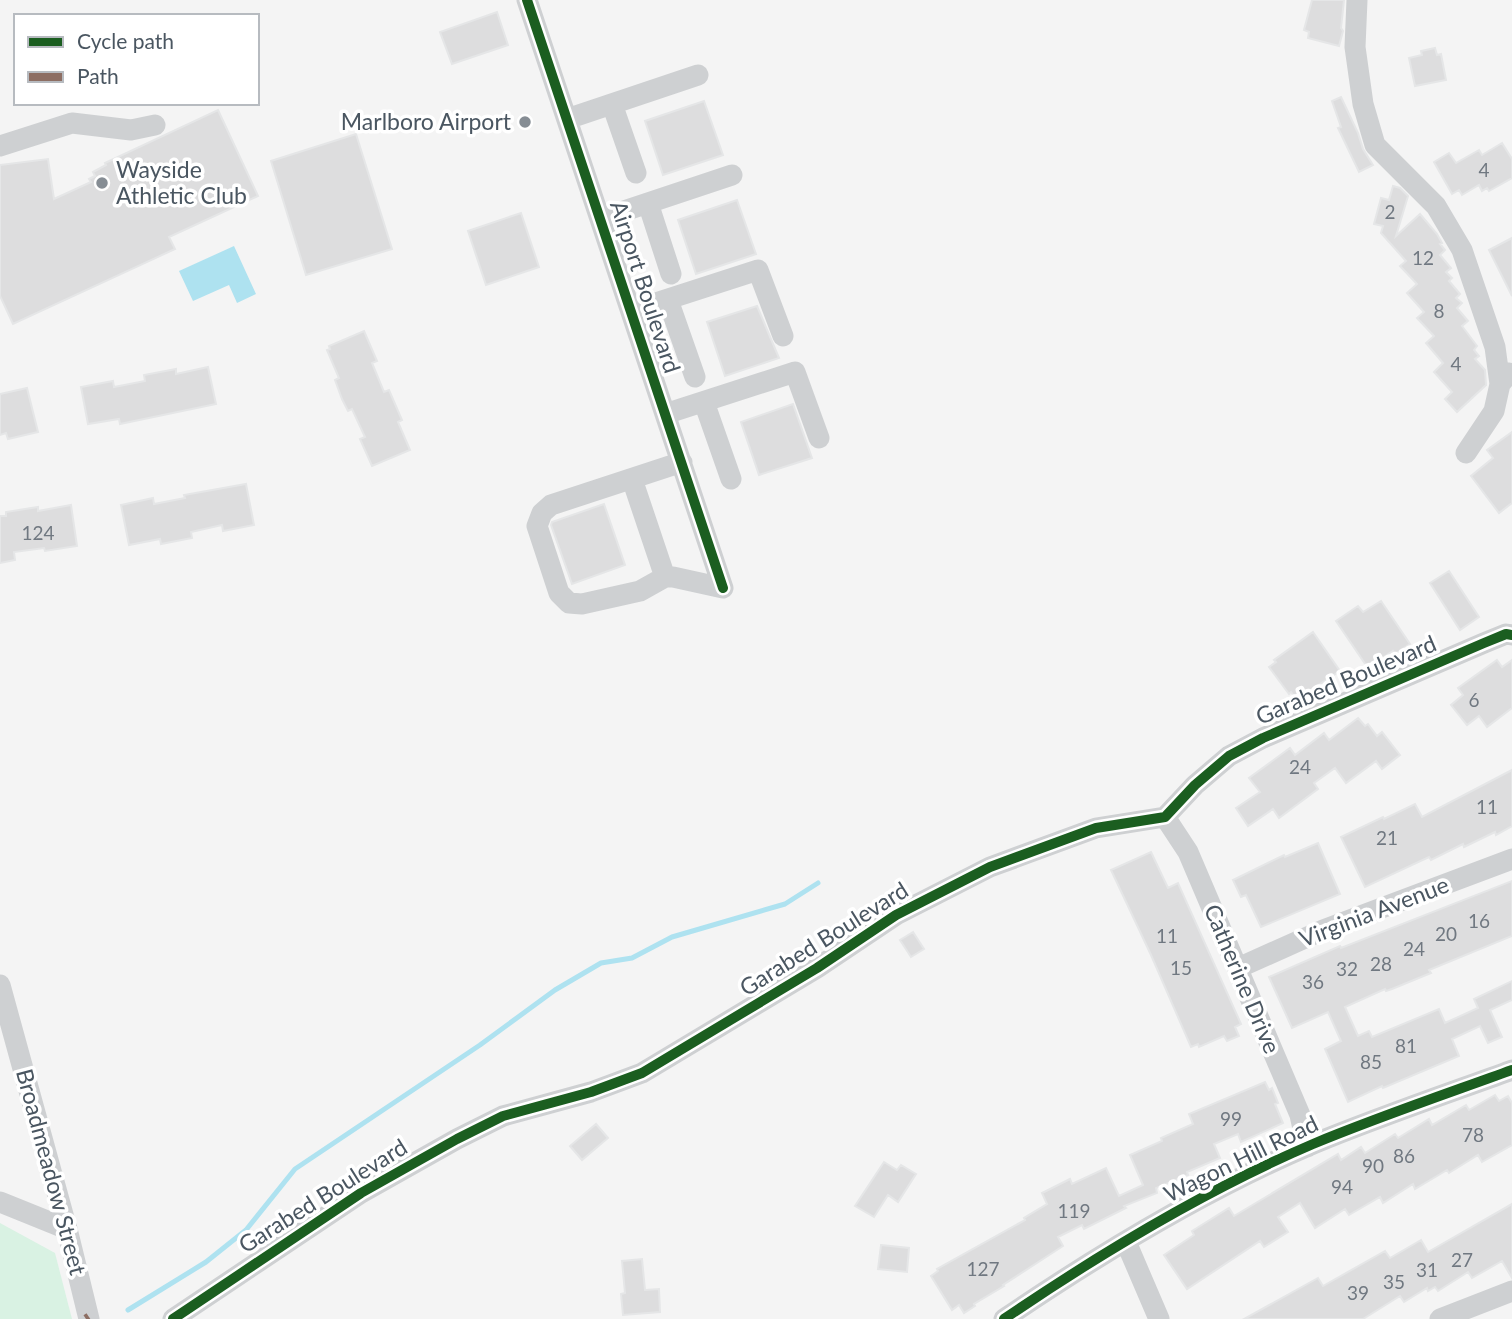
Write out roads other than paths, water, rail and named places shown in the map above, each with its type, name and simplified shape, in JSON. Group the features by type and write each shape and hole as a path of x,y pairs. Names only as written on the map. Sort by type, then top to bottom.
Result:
{"street":[{"name":"Airport Boulevard","path":"527,0 723,587 664,577"},
{"path":"1357,0 1355,47 1363,104 1375,145 1436,206 1462,250 1506,377 1494,411 1466,453"},
{"path":"566,120 698,75"},
{"path":"612,104 636,173"},
{"path":"0,146 72,123 131,130 155,125"},
{"path":"600,219 732,175"},
{"path":"648,203 671,274"},
{"path":"631,311 758,271 783,336"},
{"path":"668,300 695,377"},
{"path":"665,414 794,372 819,438"},
{"path":"704,402 731,479"},
{"path":"632,479 664,577 640,591 582,604 569,603 559,593 537,526 542,513 551,505 682,462"},
{"name":"Garabed Boulevard","path":"173,1319 361,1193 457,1139 503,1116 591,1092 642,1073 817,968 896,915 990,867 1096,828 1165,817 1195,785 1228,756 1484,643 1506,634 1512,635"},
{"name":"Catherine Drive","path":"1165,817 1188,852 1238,968 1300,1115 1307,1147"},
{"name":"Virginia Avenue","path":"1238,968 1323,930 1512,859"},
{"name":"Broadmeadow Street","path":"0,985 89,1319"},
{"name":"Wagon Hill Road","path":"1004,1319 1126,1242 1248,1175 1307,1147 1512,1070"},
{"path":"0,1202 67,1229"},
{"path":"1126,1242 1159,1319"},
{"path":"1440,1319 1512,1291"}],"water":[{"path":"234,246 256,294 237,303 229,285 193,301 179,271"}],"waterway":[{"path":"128,1310 206,1262 246,1230 295,1169 480,1045 555,990 601,963 632,958 672,937 785,904 818,883"}],"place":[{"name":"Marlboro Airport","path":"525,122"},
{"name":"Wayside Athletic Club","path":"102,183"}]}
